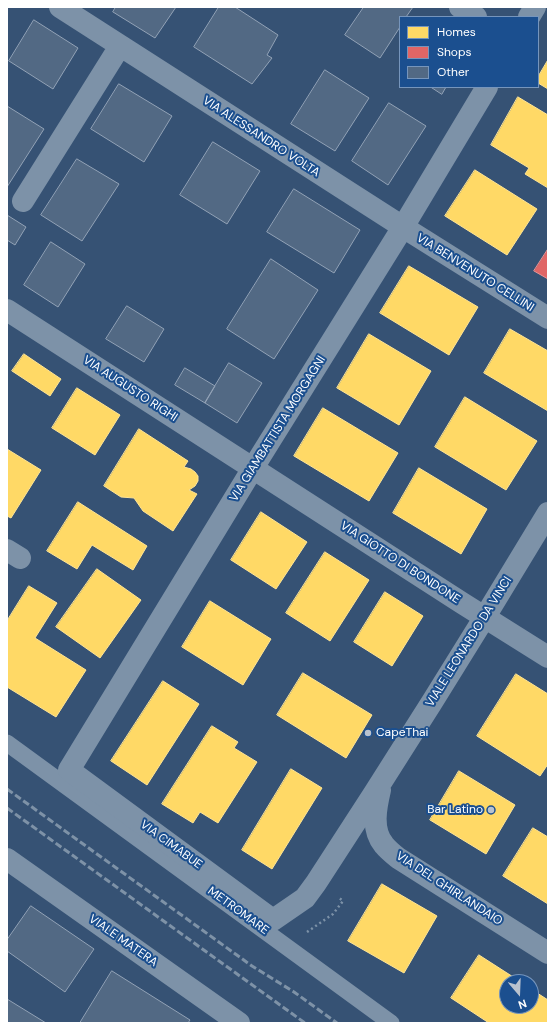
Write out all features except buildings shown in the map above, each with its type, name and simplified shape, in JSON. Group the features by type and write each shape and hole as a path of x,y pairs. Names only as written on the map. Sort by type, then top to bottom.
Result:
{"street":[{"name":"VIA ALESSANDRO VOLTA","path":"60,7 403,228"},
{"path":"460,7 474,16"},
{"path":"530,16 535,7"},
{"path":"23,202 120,46"},
{"name":"VIA GIAMBATTISTA MORGAGNI","path":"69,770 253,468 403,228 486,88"},
{"name":"VIA BENVENUTO CELLINI","path":"403,228 548,318"},
{"name":"VIA AUGUSTO RIGHI","path":"7,310 253,468"},
{"name":"VIA GIOTTO DI BONDONE","path":"253,468 548,657"},
{"name":"VIALE LEONARDO DA VINCI","path":"273,920 305,898 381,785 485,618 548,513"},
{"name":"VIA CIMABUE","path":"69,770 273,920"},
{"name":"VIA DEL GHIRLANDAIO","path":"381,785 376,810 376,828 383,844 398,858 548,953"},
{"name":"VIALE MATERA","path":"7,859 236,1022"}],"lane":[{"name":"METROMARE","path":"7,743 391,1023"}],"railway":[{"path":"7,789 252,966 294,992 337,1023"},
{"path":"7,808 305,1023"}],"place":[{"name":"CapeThai","path":"368,733"},
{"name":"Bar Latino","path":"491,810"}]}
